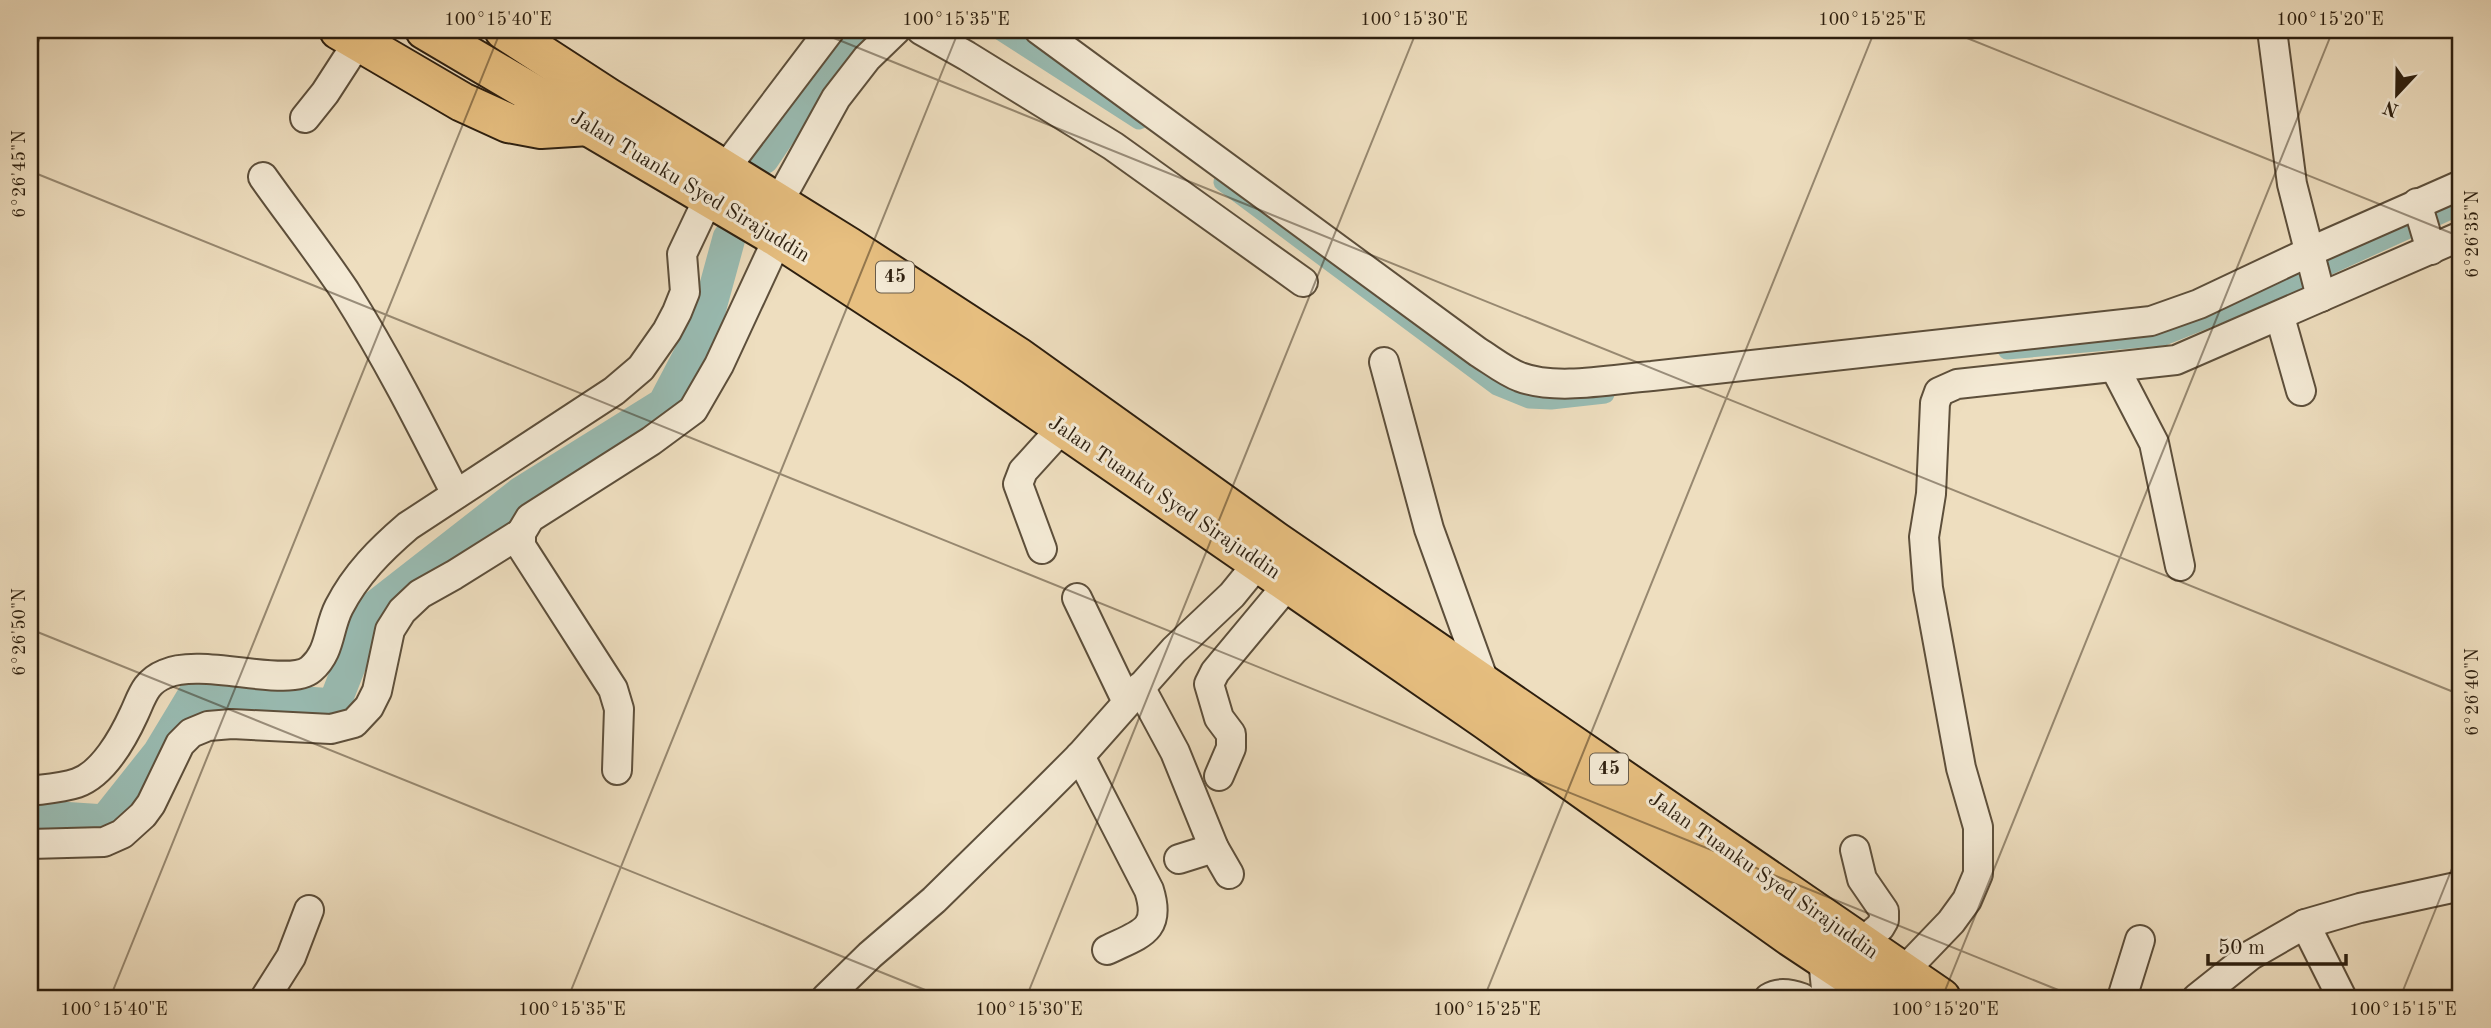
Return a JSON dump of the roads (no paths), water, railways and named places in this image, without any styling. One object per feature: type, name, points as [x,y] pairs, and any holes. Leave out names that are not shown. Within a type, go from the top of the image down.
[{"type":"highway","name":"Jalan Tuanku Syed Sirajuddin","points":[[425,30],[496,73],[598,112],[778,221],[1018,357],[1275,562],[1824,959],[1893,985],[1941,998]]},
{"type":"highway","name":"Jalan Tuanku Syed Sirajuddin","points":[[504,30],[598,112]]},
{"type":"highway","points":[[349,36],[462,102],[508,122],[541,129],[598,112],[550,30]]},
{"type":"highway","points":[[462,102],[504,101],[508,97],[508,90],[496,73]]},
{"type":"highway","name":"Jalan Tuanku Syed Sirajuddin","points":[[778,221],[962,358],[1062,428],[1275,562],[1485,684],[1860,944],[1893,985]]},
{"type":"street","points":[[30,791],[79,782],[95,772],[117,743],[148,684],[165,673],[191,667],[293,676],[310,670],[326,652],[337,610],[351,584],[389,542],[408,526],[605,397],[641,368],[667,331],[685,292],[682,254],[717,183],[830,30]]},
{"type":"street","points":[[30,844],[104,842],[122,834],[151,804],[180,744],[191,733],[208,726],[232,724],[331,729],[354,723],[369,707],[377,691],[390,630],[402,611],[419,594],[521,533],[530,518],[651,441],[693,410],[719,365],[778,221],[836,97],[867,58],[896,30]]},
{"type":"street","points":[[921,30],[967,55],[1113,146],[1303,282]]},
{"type":"street","points":[[1040,30],[1478,352],[1519,377],[1538,382],[1652,376],[2151,321],[2199,304],[2315,274],[2423,224],[2461,185]]},
{"type":"street","points":[[2272,30],[2292,184],[2315,274]]},
{"type":"street","points":[[305,118],[336,77],[349,36]]},
{"type":"street","points":[[263,177],[343,289],[367,328],[398,380],[456,494]]},
{"type":"street","points":[[1893,985],[1951,922],[1967,900],[1978,874],[1978,827],[1961,768],[1928,588],[1924,537],[1931,494],[1934,403],[1939,392],[1957,384],[2176,360],[2280,317],[2315,274],[2423,224],[2461,236]]},
{"type":"street","points":[[2280,317],[2301,391]]},
{"type":"street","points":[[1384,362],[1429,528],[1485,684]]},
{"type":"street","points":[[2115,368],[2154,443],[2180,566]]},
{"type":"street","points":[[1042,549],[1018,484],[1023,471],[1062,428]]},
{"type":"street","points":[[521,533],[521,546],[613,690],[619,709],[617,770]]},
{"type":"street","points":[[826,998],[981,855],[1080,756],[1134,694],[1232,595],[1275,562]]},
{"type":"street","points":[[1219,776],[1231,748],[1231,734],[1219,718],[1209,684],[1275,562]]},
{"type":"street","points":[[1077,598],[1134,694],[1174,752],[1214,848],[1228,874]]},
{"type":"street","points":[[1080,756],[1149,890],[1155,907],[1147,929],[1107,950]]},
{"type":"street","points":[[1179,859],[1214,848]]},
{"type":"street","points":[[1855,850],[1862,879],[1884,911],[1884,920],[1880,927],[1860,944]]},
{"type":"street","points":[[2197,998],[2250,956],[2305,924],[2360,908],[2461,886]]},
{"type":"street","points":[[265,998],[291,957],[309,910]]},
{"type":"street","points":[[2305,924],[2342,998]]},
{"type":"street","points":[[2122,998],[2140,940]]},
{"type":"street","points":[[1824,959],[1827,998]]},
{"type":"street","points":[[1769,998],[1775,994],[1802,998]]},
{"type":"waterway","points":[[763,158],[796,109],[871,30]]},
{"type":"waterway","points":[[999,30],[1139,120]]},
{"type":"waterway","points":[[1223,182],[1497,386],[1529,399],[1551,400],[1605,394]]},
{"type":"waterway","points":[[2007,350],[2164,336],[2251,301],[2461,205]]},
{"type":"waterway","points":[[30,816],[105,821],[159,753],[194,695],[334,705],[371,610],[521,493],[664,404],[705,326],[729,238]]}]
